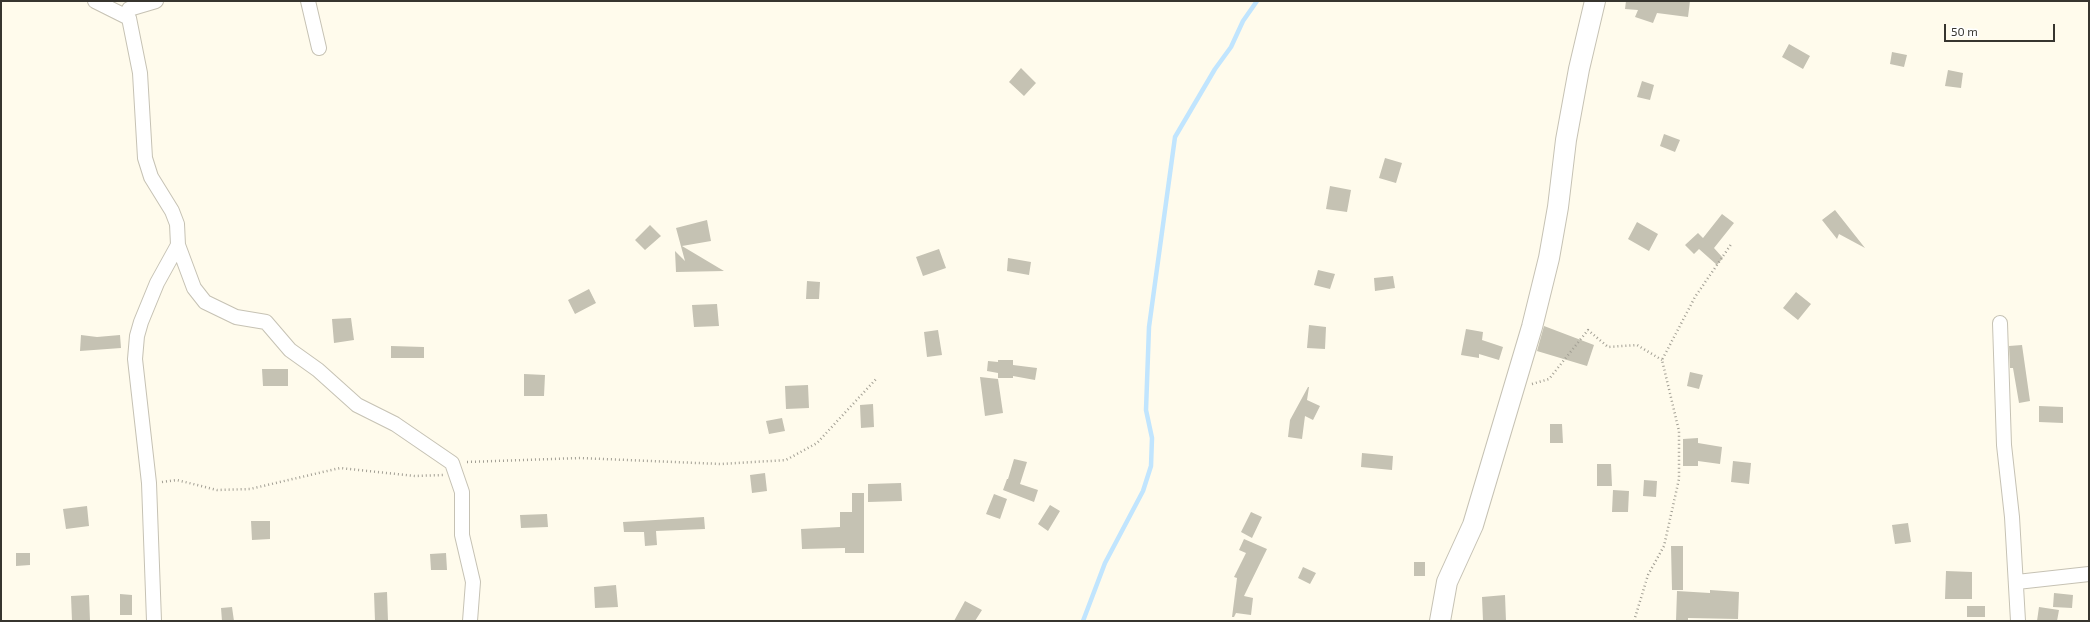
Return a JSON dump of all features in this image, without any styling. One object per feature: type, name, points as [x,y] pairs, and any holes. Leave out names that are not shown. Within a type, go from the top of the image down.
[{"type":"street","points":[[95,1],[129,9],[156,1]]},
{"type":"street","points":[[308,1],[319,48]]},
{"type":"street","points":[[1440,621],[1447,582],[1473,525],[1532,327],[1549,258],[1558,207],[1566,140],[1579,69],[1595,1]]},
{"type":"street","points":[[129,9],[140,73],[145,158],[151,178],[175,217],[177,224],[178,245],[194,288],[205,302],[236,316],[266,322],[290,350],[318,370],[357,405],[395,424],[455,469],[462,492],[462,535],[473,582],[470,621]]},
{"type":"street","points":[[154,621],[149,484],[135,359],[136,336],[157,283],[178,245]]},
{"type":"street","points":[[2000,324],[2004,445],[2012,517],[2017,582],[2018,621]]},
{"type":"street","points":[[2017,582],[2089,574]]},
{"type":"path","points":[[1634,621],[1648,575],[1664,546],[1679,479],[1679,431],[1662,360],[1695,297],[1732,243]]},
{"type":"path","points":[[1512,391],[1550,379],[1588,330],[1608,347],[1637,345],[1662,360]]},
{"type":"path","points":[[149,484],[177,480],[217,490],[250,489],[340,468],[415,476],[455,469],[580,458],[720,464],[786,460],[817,443],[877,378]]},
{"type":"building","points":[[1626,1],[1690,1],[1688,17],[1657,13],[1653,23],[1635,17],[1638,10],[1625,9]]},
{"type":"building","points":[[1789,44],[1810,56],[1803,69],[1782,57]]},
{"type":"building","points":[[1892,52],[1907,55],[1904,67],[1890,64]]},
{"type":"building","points":[[1021,68],[1036,83],[1024,96],[1009,82]]},
{"type":"building","points":[[1948,70],[1963,73],[1961,88],[1945,86]]},
{"type":"building","points":[[1642,81],[1654,85],[1650,100],[1637,97]]},
{"type":"building","points":[[1664,134],[1680,140],[1675,152],[1660,146]]},
{"type":"building","points":[[1385,158],[1402,163],[1396,183],[1379,178]]},
{"type":"building","points":[[1330,186],[1351,190],[1347,212],[1326,209]]},
{"type":"building","points":[[1835,210],[1865,248],[1839,234],[1837,239],[1822,220]]},
{"type":"building","points":[[1722,214],[1734,223],[1714,248],[1723,258],[1717,265],[1699,249],[1694,254],[1685,245],[1698,233],[1703,238]]},
{"type":"building","points":[[707,220],[711,241],[682,246],[724,271],[676,272],[675,251],[685,261],[676,228]]},
{"type":"building","points":[[1637,222],[1658,234],[1649,251],[1628,239]]},
{"type":"building","points":[[650,225],[661,236],[645,250],[635,240]]},
{"type":"building","points":[[939,249],[946,268],[923,276],[916,257]]},
{"type":"building","points":[[1008,258],[1031,262],[1029,275],[1007,271]]},
{"type":"building","points":[[1318,270],[1335,274],[1330,289],[1314,285]]},
{"type":"building","points":[[1393,276],[1395,288],[1375,291],[1374,278]]},
{"type":"building","points":[[807,281],[820,282],[819,299],[806,299]]},
{"type":"building","points":[[589,289],[596,303],[575,314],[568,300]]},
{"type":"building","points":[[1796,292],[1811,304],[1798,320],[1783,308]]},
{"type":"building","points":[[717,304],[719,326],[694,327],[692,305]]},
{"type":"building","points":[[351,318],[354,340],[334,343],[332,319]]},
{"type":"building","points":[[1309,325],[1326,327],[1325,349],[1307,348]]},
{"type":"building","points":[[1544,326],[1594,345],[1587,366],[1537,351]]},
{"type":"building","points":[[1466,329],[1483,332],[1482,340],[1503,347],[1499,360],[1479,354],[1479,358],[1461,355]]},
{"type":"building","points":[[938,330],[942,355],[927,357],[924,332]]},
{"type":"building","points":[[81,335],[97,337],[120,335],[121,348],[80,351]]},
{"type":"building","points":[[2022,345],[2030,401],[2019,403],[2013,368],[2010,368],[2009,346]]},
{"type":"building","points":[[391,346],[424,347],[424,358],[391,358]]},
{"type":"building","points":[[998,360],[1013,360],[1013,365],[1037,368],[1035,380],[1013,376],[1013,378],[998,378],[998,373],[987,371],[988,361],[998,362]]},
{"type":"building","points":[[262,369],[288,369],[288,386],[263,386]]},
{"type":"building","points":[[1690,372],[1703,375],[1699,389],[1687,386]]},
{"type":"building","points":[[524,374],[545,375],[544,396],[524,396]]},
{"type":"building","points":[[980,377],[998,379],[1003,413],[985,416]]},
{"type":"building","points":[[808,385],[809,408],[786,409],[785,386]]},
{"type":"building","points":[[1308,387],[1307,400],[1320,406],[1313,420],[1305,416],[1302,439],[1288,437],[1290,420]]},
{"type":"building","points":[[873,404],[874,427],[861,428],[860,405]]},
{"type":"building","points":[[2039,406],[2063,407],[2063,423],[2039,422]]},
{"type":"building","points":[[782,418],[785,431],[769,434],[766,421]]},
{"type":"building","points":[[1550,424],[1562,424],[1563,443],[1550,443]]},
{"type":"building","points":[[1698,438],[1698,443],[1722,447],[1720,464],[1698,461],[1698,466],[1683,466],[1683,439]]},
{"type":"building","points":[[1362,453],[1393,456],[1392,470],[1361,467]]},
{"type":"building","points":[[1014,459],[1027,462],[1020,484],[1038,490],[1034,502],[1003,490]]},
{"type":"building","points":[[1733,461],[1751,463],[1749,484],[1731,482]]},
{"type":"building","points":[[1597,464],[1611,464],[1612,486],[1597,486]]},
{"type":"building","points":[[765,473],[767,491],[752,493],[750,475]]},
{"type":"building","points":[[1644,480],[1657,481],[1656,497],[1643,496]]},
{"type":"building","points":[[901,483],[902,501],[868,502],[868,484]]},
{"type":"building","points":[[1613,490],[1629,491],[1628,512],[1612,512]]},
{"type":"building","points":[[852,493],[864,493],[864,553],[845,553],[845,548],[802,549],[801,529],[840,527],[840,512],[852,512]]},
{"type":"building","points":[[994,494],[1007,499],[1000,519],[986,514]]},
{"type":"building","points":[[1050,505],[1060,511],[1048,531],[1038,524]]},
{"type":"building","points":[[87,506],[89,526],[66,529],[63,509]]},
{"type":"building","points":[[1251,512],[1262,517],[1252,538],[1241,532]]},
{"type":"building","points":[[547,514],[548,527],[521,528],[520,515]]},
{"type":"building","points":[[704,517],[705,529],[656,531],[657,545],[645,546],[644,532],[624,532],[623,522]]},
{"type":"building","points":[[251,521],[270,521],[270,539],[252,540]]},
{"type":"building","points":[[1908,523],[1911,542],[1895,544],[1892,525]]},
{"type":"building","points":[[1244,539],[1267,549],[1244,596],[1253,598],[1251,615],[1236,613],[1234,617],[1232,617],[1237,578],[1234,577],[1246,553],[1239,550]]},
{"type":"building","points":[[1671,546],[1683,546],[1683,590],[1672,590]]},
{"type":"building","points":[[16,553],[30,553],[30,565],[16,566]]},
{"type":"building","points":[[446,553],[447,570],[431,570],[430,554]]},
{"type":"building","points":[[1414,562],[1425,562],[1425,576],[1414,576]]},
{"type":"building","points":[[1303,567],[1316,573],[1310,584],[1298,578]]},
{"type":"building","points":[[1946,571],[1972,572],[1972,599],[1945,599]]},
{"type":"building","points":[[616,585],[618,607],[595,608],[594,587]]},
{"type":"building","points":[[1710,590],[1739,592],[1738,619],[1688,618],[1688,621],[1676,621],[1677,591],[1710,593]]},
{"type":"building","points":[[387,592],[388,621],[375,621],[374,593]]},
{"type":"building","points":[[2054,593],[2073,595],[2072,608],[2053,607]]},
{"type":"building","points":[[120,594],[132,595],[132,615],[120,615]]},
{"type":"building","points":[[89,595],[90,621],[72,621],[71,596]]},
{"type":"building","points":[[1505,595],[1506,621],[1483,621],[1482,597]]},
{"type":"building","points":[[965,601],[982,610],[975,621],[954,621]]},
{"type":"building","points":[[1967,606],[1985,606],[1985,617],[1967,617]]},
{"type":"building","points":[[232,607],[234,621],[222,621],[221,608]]},
{"type":"building","points":[[2039,607],[2059,610],[2057,621],[2037,621]]},
{"type":"waterway","points":[[1083,621],[1105,563],[1143,491],[1151,466],[1152,438],[1146,410],[1149,327],[1175,137],[1215,69],[1231,47],[1243,21],[1257,1]]}]
